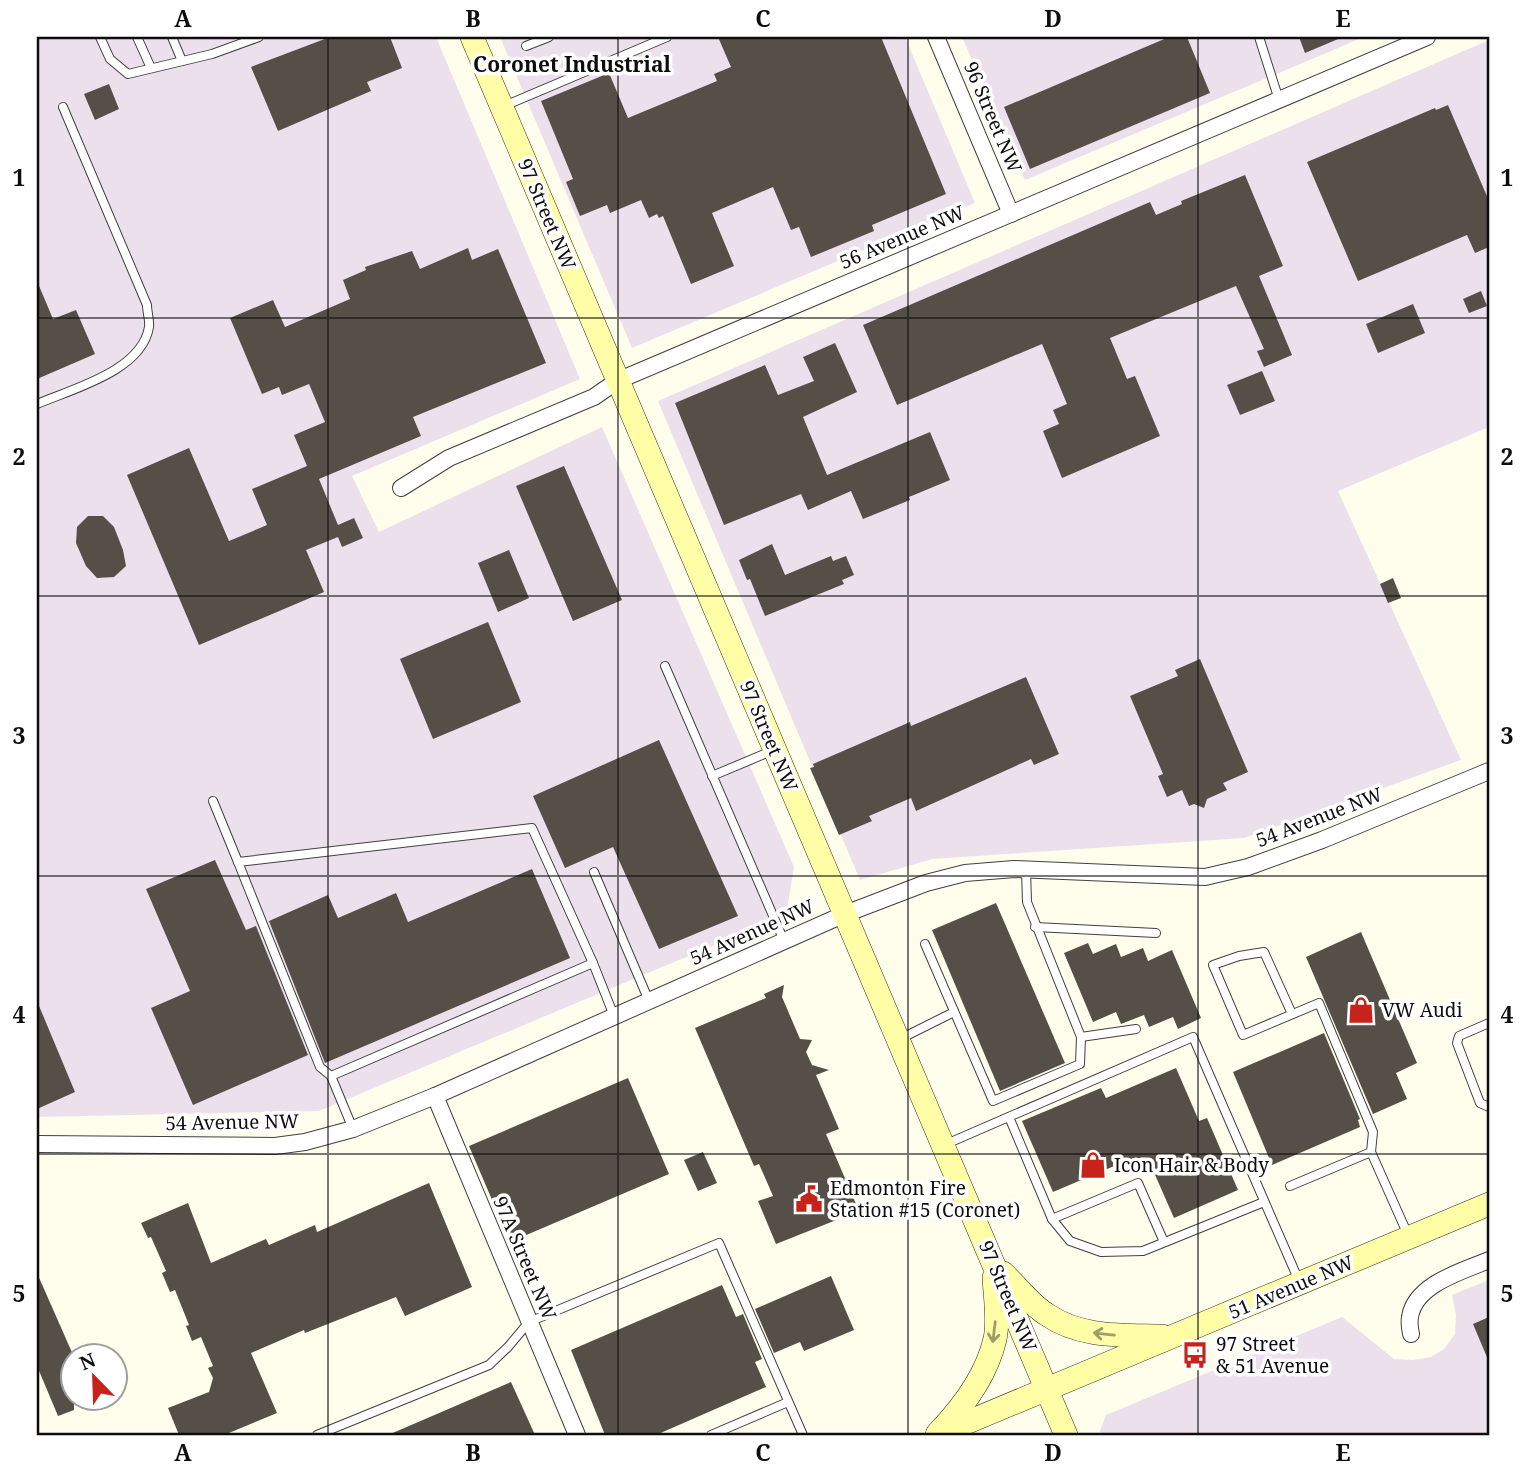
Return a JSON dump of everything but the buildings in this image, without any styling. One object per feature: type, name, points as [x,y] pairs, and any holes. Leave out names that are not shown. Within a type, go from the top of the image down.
[{"type":"street","name":"97 Street NW","points":[[471,37],[1066,1435]]},
{"type":"street","name":"96 Street NW","points":[[936,37],[1011,214]]},
{"type":"street","name":"56 Avenue NW","points":[[401,488],[449,458],[594,397],[617,381],[1427,37]]},
{"type":"street","name":"54 Avenue NW","points":[[37,1144],[275,1146],[305,1142],[353,1129],[435,1096],[845,914],[926,883],[965,873],[1026,870],[1205,877],[1248,867],[1489,771]]},
{"type":"street","name":"97A Street NW","points":[[435,1096],[577,1435]]},
{"type":"street","name":"51 Avenue NW","points":[[936,1435],[1489,1204]]},
{"type":"street","points":[[1411,1334],[1410,1315],[1420,1296],[1445,1279],[1489,1260]]},
{"type":"street","points":[[994,1264],[1044,1314],[1069,1326],[1095,1334],[1172,1337]]},
{"type":"street","points":[[936,1435],[958,1410],[988,1360],[996,1329],[994,1264]]},
{"type":"lane","points":[[100,37],[110,59],[128,74],[212,54],[259,37]]},
{"type":"lane","points":[[137,37],[150,68]]},
{"type":"lane","points":[[172,37],[182,61]]},
{"type":"lane","points":[[526,46],[549,37]]},
{"type":"lane","points":[[502,107],[667,37]]},
{"type":"lane","points":[[1259,37],[1279,100]]},
{"type":"lane","points":[[37,404],[116,371],[140,350],[149,327],[147,305],[63,107]]},
{"type":"lane","points":[[665,666],[784,941]]},
{"type":"lane","points":[[712,776],[775,750]]},
{"type":"lane","points":[[213,801],[320,1067],[331,1076],[353,1129]]},
{"type":"lane","points":[[238,862],[532,828],[614,1016]]},
{"type":"lane","points":[[925,944],[993,1101],[1080,1065],[1081,1037],[1035,927],[1027,902],[1026,870]]},
{"type":"lane","points":[[594,872],[649,1001]]},
{"type":"lane","points":[[1035,927],[1156,933]]},
{"type":"lane","points":[[1292,1014],[1264,952],[1239,956],[1213,965],[1243,1035],[1319,1003],[1373,1132],[1371,1152],[1409,1238]]},
{"type":"lane","points":[[331,1076],[593,963]]},
{"type":"lane","points":[[897,1040],[954,1012]]},
{"type":"lane","points":[[1489,1023],[1459,1036],[1457,1043],[1480,1103],[1489,1107]]},
{"type":"lane","points":[[1081,1037],[1136,1029]]},
{"type":"lane","points":[[944,1145],[1193,1038],[1300,1283]]},
{"type":"lane","points":[[1009,1117],[1052,1219],[1070,1241],[1101,1252],[1143,1251],[1264,1202]]},
{"type":"lane","points":[[1290,1186],[1371,1152]]},
{"type":"lane","points":[[1052,1219],[1138,1183],[1164,1242]]},
{"type":"lane","points":[[317,1435],[489,1365],[529,1322],[719,1243],[803,1435]]},
{"type":"lane","points":[[711,1435],[788,1402]]},
{"type":"shaded area","points":[[37,37],[436,37],[580,379],[352,476],[379,532],[602,427],[794,867],[786,915],[319,1111],[37,1117]]},
{"type":"shaded area","points":[[500,37],[905,37],[975,203],[632,348]]},
{"type":"shaded area","points":[[962,37],[1364,37],[1025,180]]},
{"type":"shaded area","points":[[1489,40],[1489,427],[1338,491],[1461,760],[1244,838],[932,859],[860,880],[658,401]]},
{"type":"shaded area","points":[[1489,1280],[1489,1435],[1102,1435],[1100,1431],[1106,1415],[1342,1317],[1394,1359],[1431,1357],[1444,1349],[1455,1334],[1456,1315],[1452,1295]]},
{"type":"place","name":"VW Audi","points":[[1361,1010]]},
{"type":"place","name":"Icon Hair & Body","points":[[1093,1165]]},
{"type":"place","name":"Edmonton Fire Station #15 (Coronet)","points":[[809,1199]]},
{"type":"place","name":"97 Street & 51 Avenue","points":[[1195,1355]]},
{"type":"district","name":"Coronet Industrial","points":[[572,64]]}]
